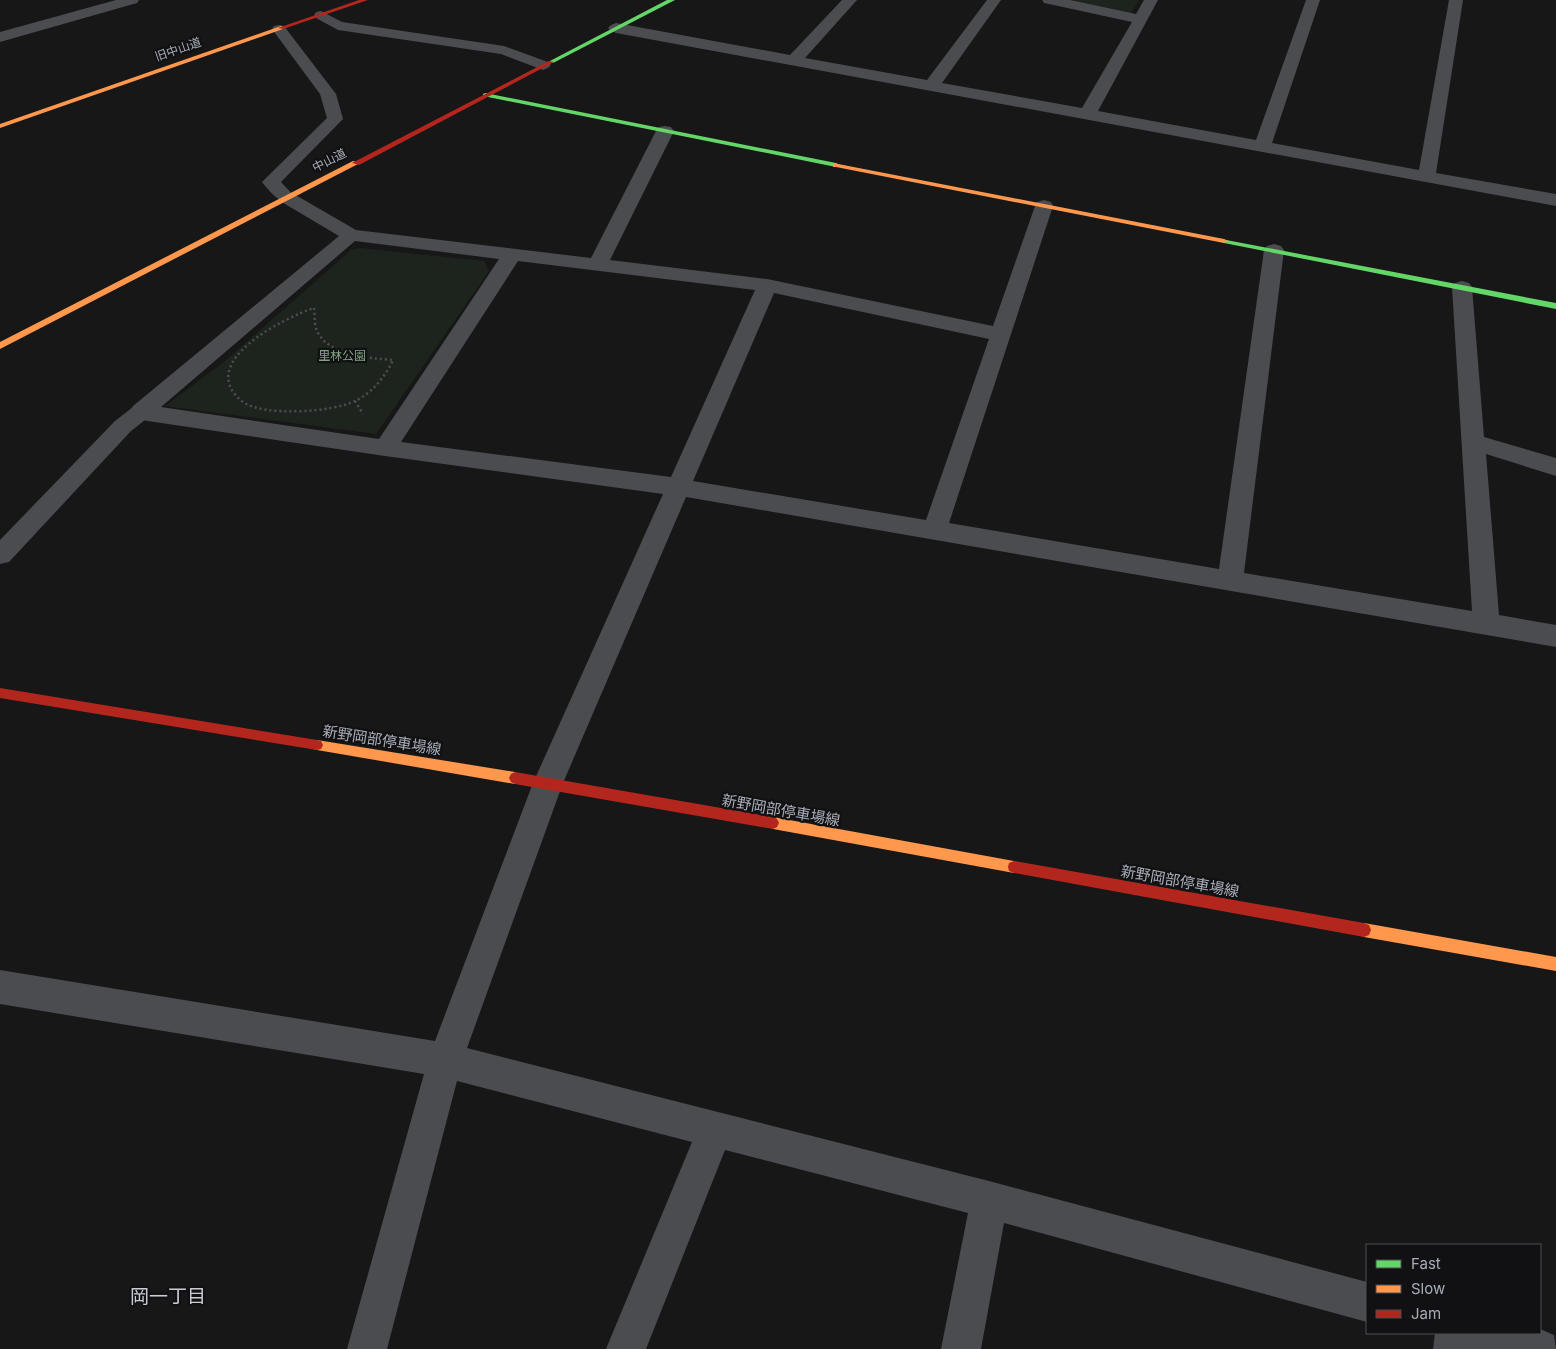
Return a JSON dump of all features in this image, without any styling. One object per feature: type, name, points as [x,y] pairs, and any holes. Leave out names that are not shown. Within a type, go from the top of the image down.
[{"type":"main road","name":"旧中山道","points":[[0,126],[365,0]]},
{"type":"main road","name":"中山道","points":[[0,346],[286,197],[672,0]]},
{"type":"main road","points":[[485,95],[1556,306]]},
{"type":"main road","name":"新野岡部停車場線","points":[[0,693],[548,783],[1556,964]]},
{"type":"street","points":[[0,37],[132,0]]},
{"type":"street","points":[[794,60],[850,0]]},
{"type":"street","points":[[932,85],[994,0]]},
{"type":"street","points":[[1048,0],[1141,18]]},
{"type":"street","points":[[1087,114],[1151,0]]},
{"type":"street","points":[[1262,146],[1313,0]]},
{"type":"street","points":[[1427,176],[1456,0]]},
{"type":"street","points":[[616,28],[1556,200]]},
{"type":"street","points":[[597,266],[666,131]]},
{"type":"street","points":[[286,197],[351,236],[767,285],[1001,335]]},
{"type":"street","points":[[935,530],[1044,206]]},
{"type":"street","points":[[141,412],[351,236]]},
{"type":"street","points":[[1230,581],[1274,250]]},
{"type":"street","points":[[385,448],[511,256]]},
{"type":"street","points":[[367,1349],[445,1060],[548,783],[767,285]]},
{"type":"street","points":[[1462,287],[1486,624]]},
{"type":"street","points":[[141,412],[385,448],[678,487],[1556,636]]},
{"type":"street","points":[[1472,442],[1556,467]]},
{"type":"street","points":[[0,987],[445,1060],[989,1200],[1366,1302]]},
{"type":"street","points":[[626,1349],[715,1129]]},
{"type":"street","points":[[961,1349],[989,1200]]},
{"type":"street","points":[[1453,1349],[1455,1334]]},
{"type":"street","points":[[1484,1334],[1540,1349]]},
{"type":"lane","points":[[321,15],[338,26],[504,50],[543,65]]},
{"type":"lane","points":[[279,29],[328,94],[335,119],[320,136],[285,166],[271,182],[286,197]]},
{"type":"lane","points":[[0,555],[123,426],[141,412]]},
{"type":"path","points":[[314,308],[316,329],[329,345],[353,356],[393,360],[386,375],[355,402],[326,409],[279,412],[245,404],[231,388],[228,372],[241,351],[273,324],[314,308]]},
{"type":"green space","points":[[1061,0],[1139,0],[1131,13],[1126,14]]},
{"type":"green space","name":"里林公園","points":[[361,248],[484,261],[489,271],[376,434],[165,406],[225,361],[351,250]]},
{"type":"traffic: fast","points":[[551,62],[672,0]]},
{"type":"traffic: fast","points":[[485,95],[836,165]]},
{"type":"traffic: fast","points":[[1224,241],[1556,306]]},
{"type":"traffic: slow","points":[[0,126],[281,28]]},
{"type":"traffic: slow","points":[[0,346],[356,163]]},
{"type":"traffic: slow","points":[[836,165],[1224,241]]},
{"type":"traffic: slow","points":[[317,745],[515,778]]},
{"type":"traffic: slow","points":[[773,823],[1014,867]]},
{"type":"traffic: slow","points":[[1364,930],[1556,964]]},
{"type":"traffic: jam","points":[[281,28],[365,0]]},
{"type":"traffic: jam","points":[[356,163],[551,62]]},
{"type":"traffic: jam","points":[[0,693],[317,745]]},
{"type":"traffic: jam","points":[[515,778],[773,823]]},
{"type":"traffic: jam","points":[[1014,867],[1364,930]]},
{"type":"district","name":"岡一丁目","points":[[168,1296]]}]
